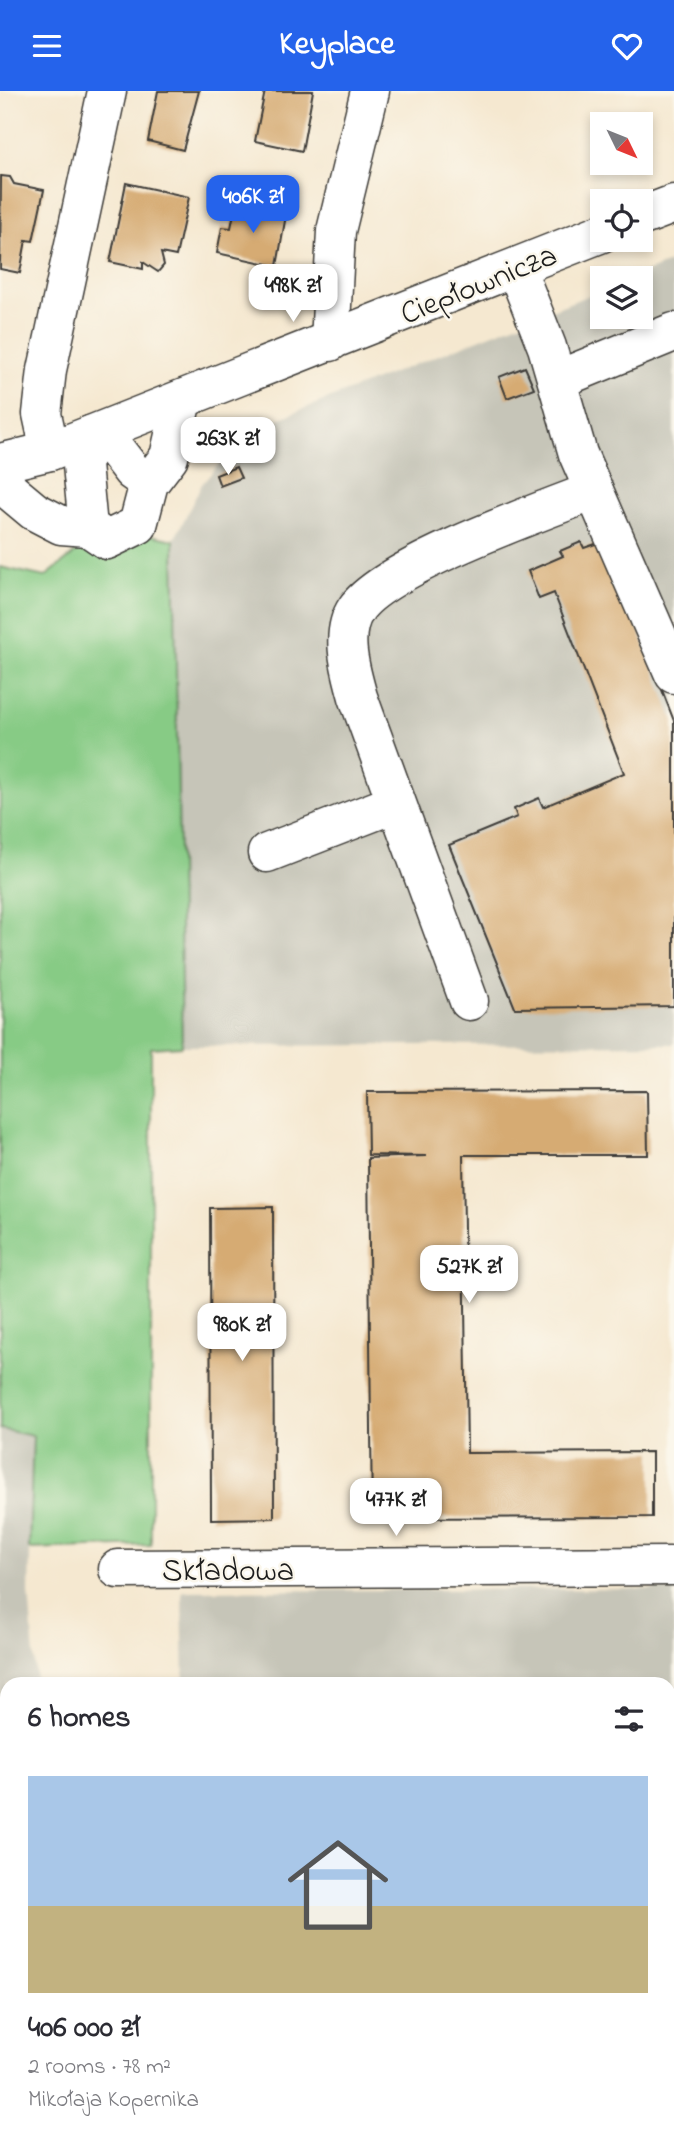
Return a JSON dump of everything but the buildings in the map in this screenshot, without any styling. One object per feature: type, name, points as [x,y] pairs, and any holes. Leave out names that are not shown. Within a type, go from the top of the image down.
[{"type":"street","points":[[50,451],[43,414],[47,370],[107,91]]},
{"type":"street","points":[[330,342],[336,230],[370,91]]},
{"type":"street","points":[[653,212],[674,204]]},
{"type":"street","name":"Ciepłownicza","points":[[0,463],[50,451],[590,238]]},
{"type":"street","points":[[516,268],[547,347],[578,454],[674,674]]},
{"type":"street","points":[[556,380],[674,333]]},
{"type":"street","points":[[0,475],[10,491],[34,511],[61,525],[88,527],[107,540],[138,525],[149,483],[169,457],[182,400]]},
{"type":"street","points":[[88,527],[82,465],[91,435],[115,449],[132,471],[149,483]]},
{"type":"street","points":[[469,1000],[358,697],[346,649],[354,610],[375,589],[415,566],[594,491]]},
{"type":"street","points":[[267,853],[396,803]]},
{"type":"street","name":"Składowa","points":[[118,1570],[674,1566]]},
{"type":"shaded area","points":[[674,261],[674,1044],[182,1046],[174,540],[202,484],[248,431],[590,295],[590,329],[653,329],[653,269]]},
{"type":"shaded area","points":[[0,1429],[33,1436],[29,1592],[36,1677],[0,1677]]},
{"type":"shaded area","points":[[674,1589],[674,1677],[184,1677],[182,1591]]},
{"type":"green space","points":[[146,534],[174,540],[182,1046],[151,1048],[151,1545],[29,1549],[33,1436],[0,1429],[0,567],[45,577],[83,547]]}]
